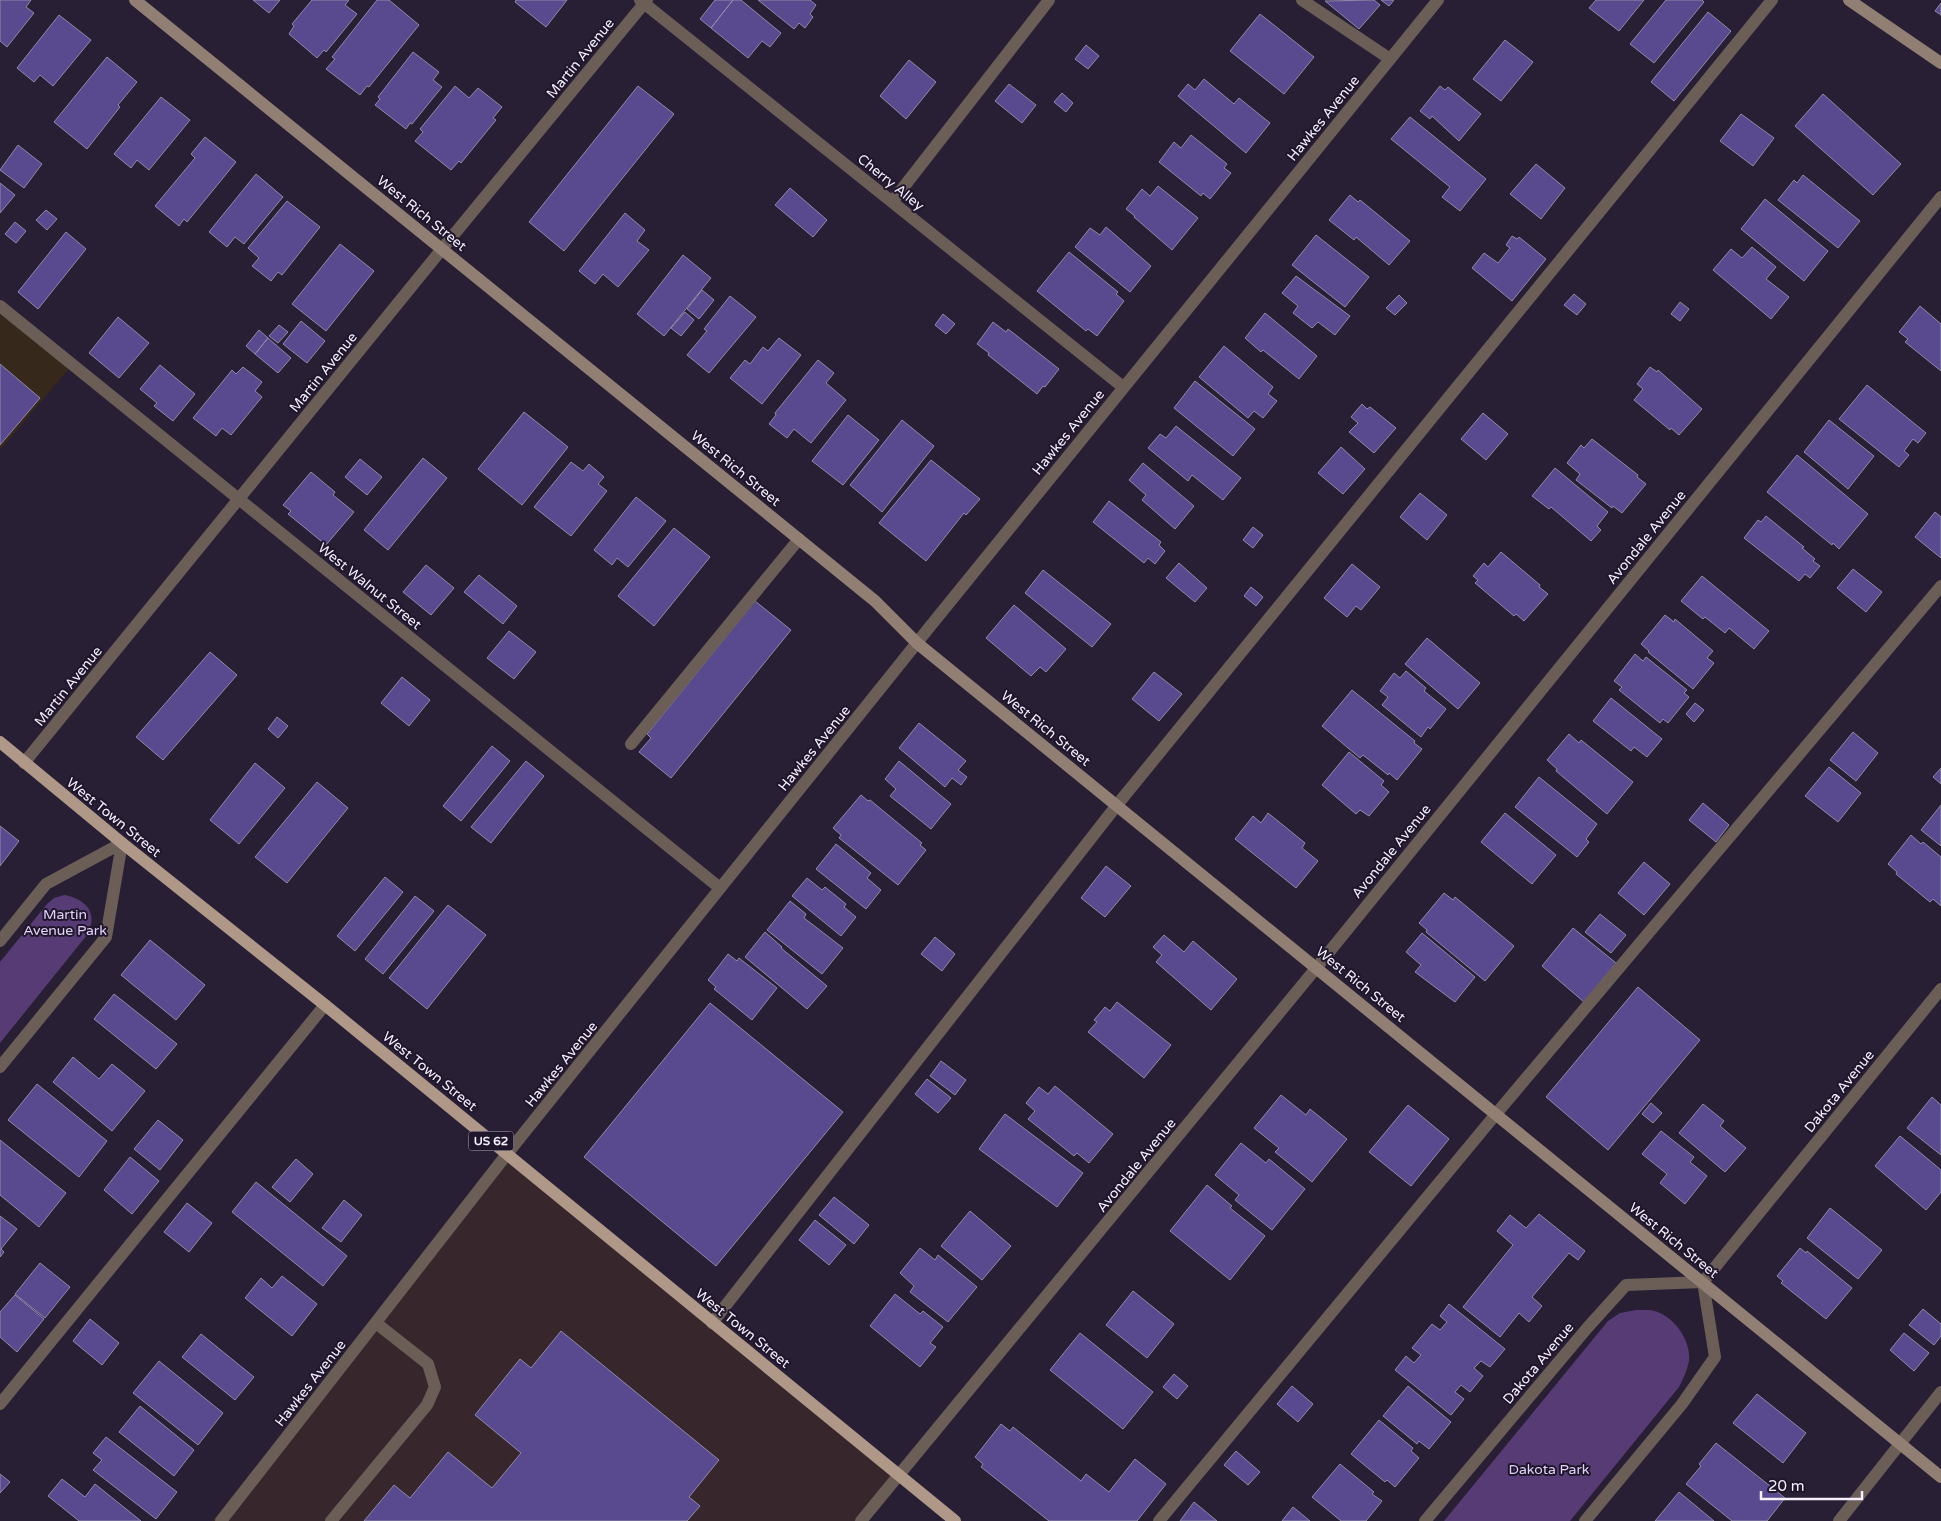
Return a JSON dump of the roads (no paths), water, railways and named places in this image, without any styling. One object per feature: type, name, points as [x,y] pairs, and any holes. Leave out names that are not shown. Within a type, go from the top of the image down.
[{"type":"main road","name":"West Town Street","points":[[0,742],[24,764],[326,1005],[955,1521]]},
{"type":"street","name":"West Rich Street","points":[[135,0],[799,538],[876,601],[917,643],[1941,1477]]},
{"type":"street","points":[[892,202],[1048,0]]},
{"type":"street","points":[[1302,0],[1390,59]]},
{"type":"street","name":"Hawkes Avenue","points":[[221,1521],[507,1154],[917,643],[1438,0]]},
{"type":"street","points":[[712,1323],[1117,805],[1772,0]]},
{"type":"street","points":[[1848,0],[1941,63]]},
{"type":"street","name":"Martin Avenue","points":[[24,764],[644,1]]},
{"type":"street","name":"Cherry Alley","points":[[644,1],[1124,387]]},
{"type":"street","name":"Avondale Avenue","points":[[861,1521],[1317,967],[1941,197]]},
{"type":"street","name":"West Walnut Street","points":[[0,306],[720,888]]},
{"type":"street","points":[[631,744],[799,538]]},
{"type":"street","points":[[1160,1521],[1496,1114],[1941,586]]},
{"type":"street","points":[[0,941],[46,884],[122,843]]},
{"type":"street","points":[[0,1067],[106,937],[122,843]]},
{"type":"street","name":"Dakota Avenue","points":[[1425,1521],[1588,1327],[1626,1285],[1703,1282],[1941,989]]},
{"type":"street","points":[[0,1404],[326,1005]]},
{"type":"street","points":[[1585,1521],[1682,1404],[1715,1357],[1703,1282]]},
{"type":"street","points":[[331,1521],[426,1405],[435,1387],[428,1364],[376,1323]]},
{"type":"street","points":[[1839,1521],[1941,1392]]},
{"type":"park label","name":"Martin Avenue Park","points":[[65,922]]},
{"type":"park label","name":"Dakota Park","points":[[1549,1469]]}]
